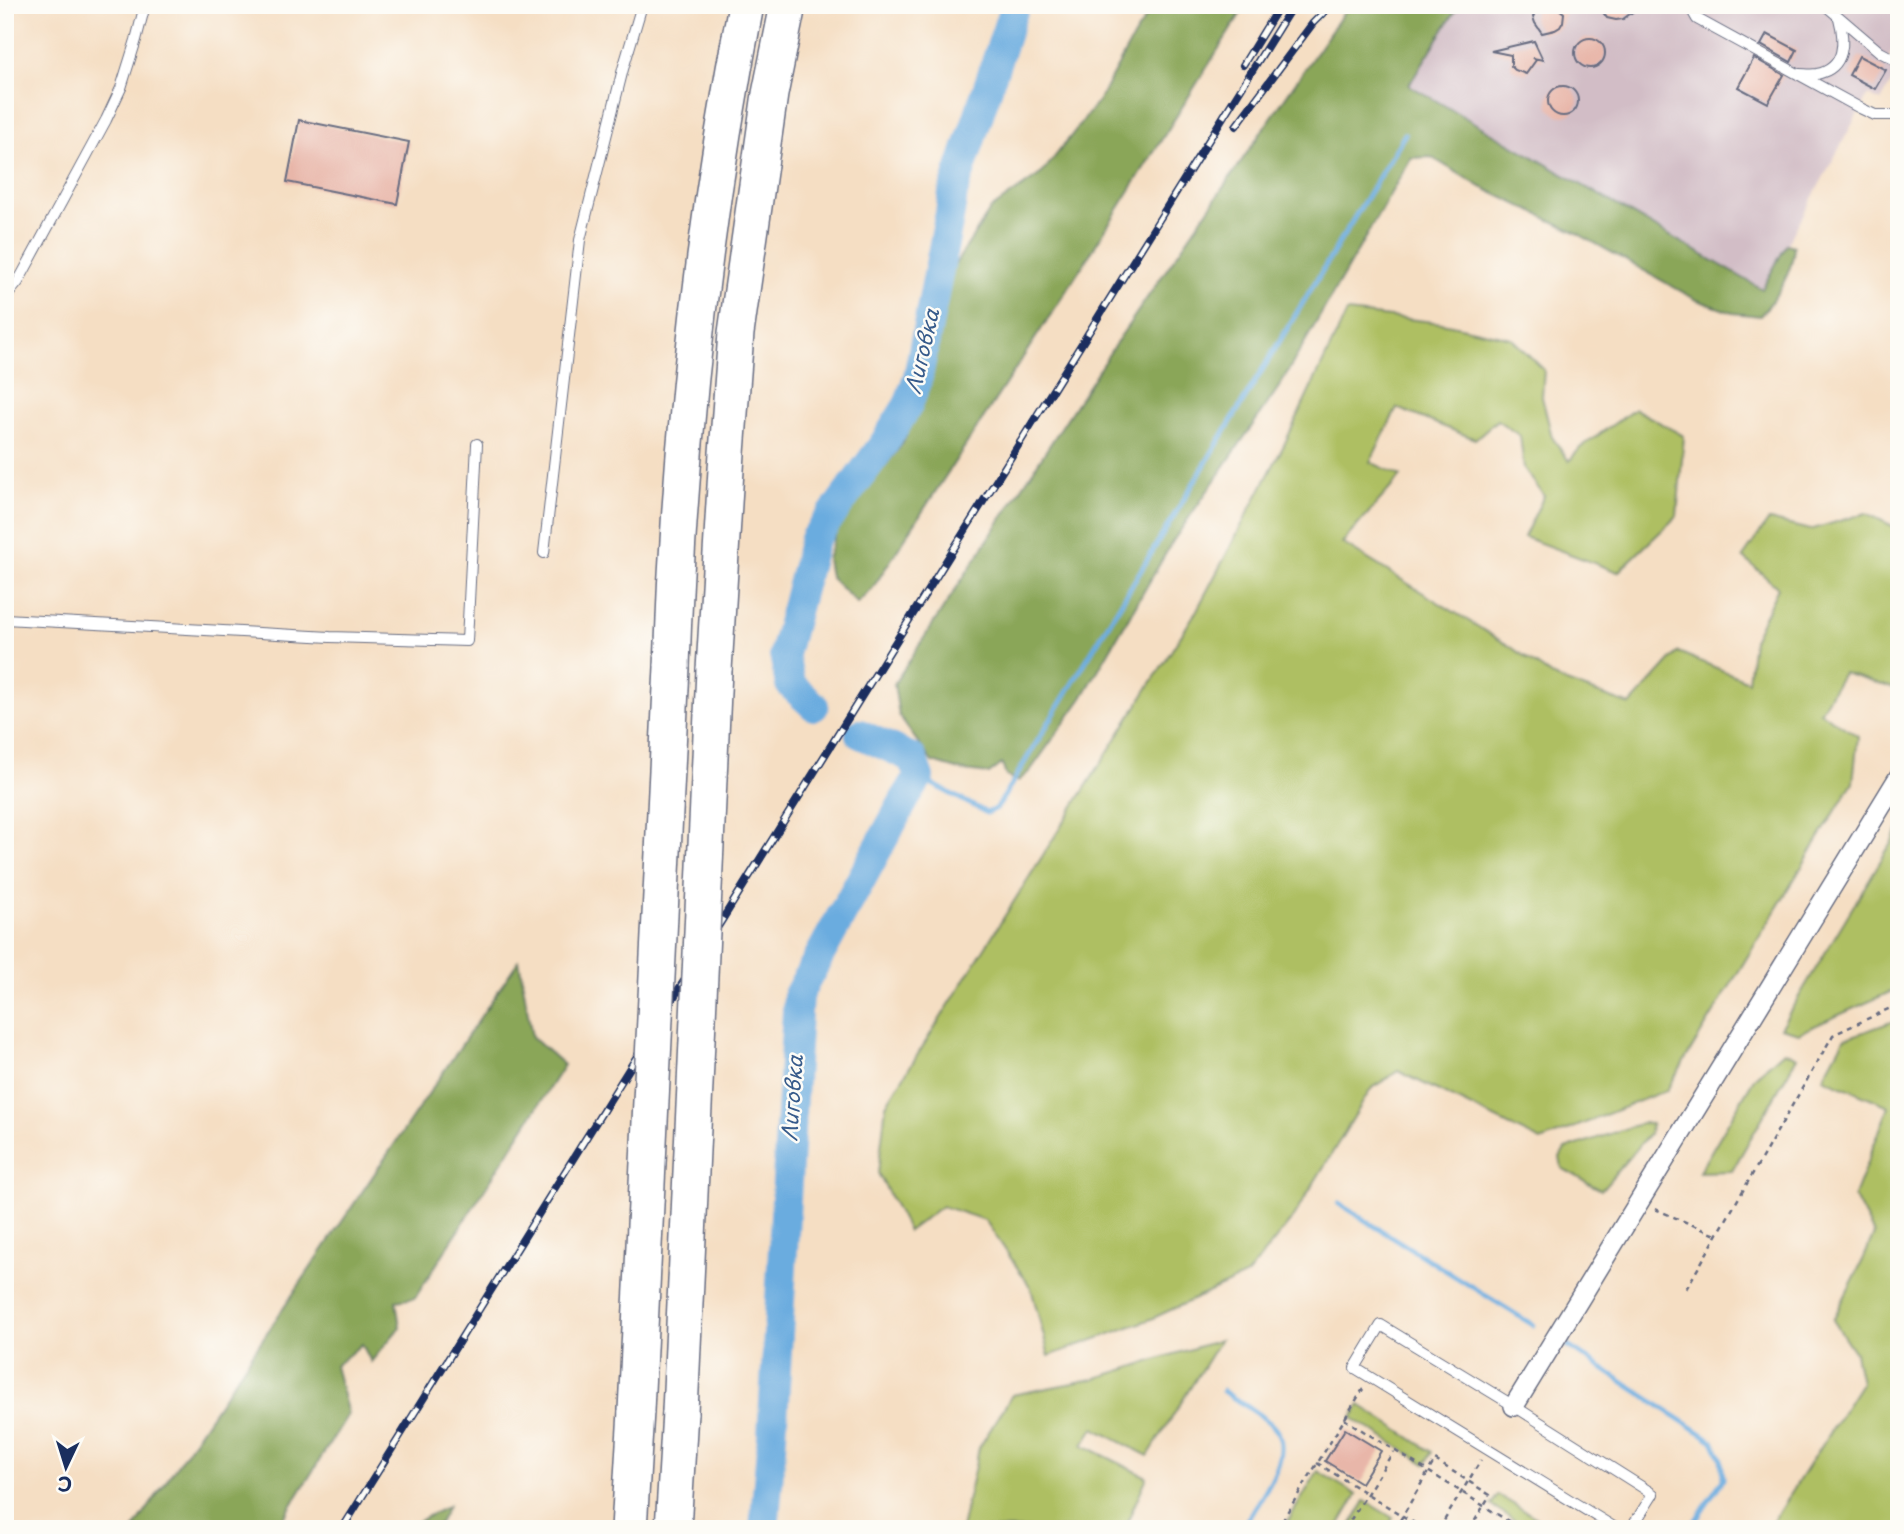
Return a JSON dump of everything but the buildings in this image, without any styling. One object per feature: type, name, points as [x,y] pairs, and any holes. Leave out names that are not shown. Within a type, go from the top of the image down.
[{"type":"highway","points":[[629,1529],[674,584],[695,331],[710,209],[729,89],[746,5]]},
{"type":"highway","points":[[673,1529],[726,453],[736,333],[770,94],[788,5]]},
{"type":"street","points":[[1514,1406],[1899,777]]},
{"type":"lane","points":[[5,298],[18,282],[106,120],[121,88],[145,5]]},
{"type":"lane","points":[[544,553],[580,240],[642,5]]},
{"type":"lane","points":[[1689,5],[1697,19],[1875,115],[1899,115]]},
{"type":"lane","points":[[1825,5],[1880,52],[1899,62]]},
{"type":"lane","points":[[1799,74],[1818,74],[1840,57],[1843,35],[1839,18]]},
{"type":"lane","points":[[5,619],[330,637],[467,641],[477,444]]},
{"type":"lane","points":[[1616,1529],[1355,1368],[1381,1325],[1653,1494],[1631,1529]]},
{"type":"path","points":[[1686,1289],[1833,1035],[1899,1004]]},
{"type":"path","points":[[1639,1202],[1717,1235]]},
{"type":"path","points":[[1277,1529],[1371,1378]]},
{"type":"path","points":[[1344,1419],[1521,1529]]},
{"type":"path","points":[[1439,1529],[1488,1449]]},
{"type":"path","points":[[1345,1529],[1394,1450]]},
{"type":"path","points":[[1395,1529],[1435,1460],[1490,1495],[1470,1529]]},
{"type":"path","points":[[1317,1463],[1424,1529]]},
{"type":"shaded area","points":[[1459,5],[1899,5],[1899,38],[1886,62],[1899,69],[1881,101],[1868,95],[1763,289],[1409,85]]},
{"type":"green space","points":[[1154,5],[1246,5],[1085,262],[872,589],[857,603],[830,577],[827,559],[836,532],[903,443],[922,397],[946,278],[991,209],[1042,173],[1099,100]]},
{"type":"green space","points":[[1349,5],[1459,5],[1409,85],[1762,289],[1787,244],[1794,246],[1791,266],[1783,284],[1760,316],[1733,313],[1697,300],[1571,230],[1481,187],[1431,157],[1411,158],[1279,387],[1173,541],[1082,698],[1030,771],[1018,781],[1006,776],[1002,764],[989,774],[964,771],[932,762],[899,716],[894,684],[1118,340]]},
{"type":"green space","points":[[1347,312],[1442,323],[1511,338],[1544,370],[1542,397],[1552,437],[1569,461],[1580,448],[1635,409],[1684,436],[1677,516],[1618,572],[1524,537],[1544,496],[1524,468],[1520,436],[1497,420],[1475,439],[1397,408],[1370,462],[1401,476],[1342,543],[1511,647],[1555,678],[1630,705],[1678,652],[1748,681],[1753,640],[1778,588],[1743,557],[1769,520],[1810,530],[1866,513],[1899,529],[1899,690],[1843,673],[1820,712],[1858,736],[1853,782],[1667,1090],[1541,1141],[1398,1071],[1371,1089],[1292,1219],[1247,1275],[1151,1319],[1049,1356],[1031,1288],[985,1220],[942,1206],[908,1231],[878,1173],[886,1105],[1197,610],[1284,445]]},
{"type":"green space","points":[[1899,830],[1899,988],[1799,1033],[1780,1028]]},
{"type":"green space","points":[[519,960],[532,1037],[564,1065],[415,1298],[396,1301],[400,1327],[371,1362],[362,1344],[335,1366],[348,1414],[277,1529],[134,1529]]},
{"type":"green space","points":[[1899,1021],[1899,1529],[1768,1529],[1861,1383],[1855,1353],[1833,1320],[1874,1234],[1854,1196],[1889,1106],[1823,1078],[1844,1039]]},
{"type":"green space","points":[[1784,1051],[1797,1057],[1732,1171],[1699,1172],[1755,1077]]},
{"type":"green space","points":[[1642,1123],[1652,1124],[1649,1134],[1601,1190],[1562,1168],[1560,1158],[1565,1149]]},
{"type":"green space","points":[[1220,1340],[1148,1456],[1094,1428],[1083,1445],[1147,1477],[1124,1529],[961,1529],[979,1448],[1012,1395],[1093,1379]]},
{"type":"green space","points":[[1360,1405],[1432,1452],[1426,1464],[1352,1418]]},
{"type":"green space","points":[[1318,1471],[1357,1495],[1337,1529],[1283,1529]]},
{"type":"green space","points":[[1498,1495],[1555,1529],[1529,1529],[1491,1505]]},
{"type":"green space","points":[[1365,1501],[1393,1518],[1387,1529],[1349,1529]]},
{"type":"green space","points":[[448,1506],[436,1529],[403,1529]]},
{"type":"waterway","points":[[5,23],[10,5]]},
{"type":"waterway","name":"Лиговка","points":[[814,706],[790,684],[784,654],[814,539],[883,445],[908,405],[918,377],[953,193],[1015,5]]},
{"type":"waterway","points":[[919,777],[987,813],[997,808],[1405,134]]},
{"type":"waterway","name":"Лиговка","points":[[764,1529],[798,995],[919,777],[912,758],[860,734]]},
{"type":"waterway","points":[[1339,1204],[1533,1325]]},
{"type":"waterway","points":[[1568,1346],[1713,1441],[1721,1458],[1723,1479],[1690,1529]]},
{"type":"waterway","points":[[1223,1391],[1268,1421],[1280,1437],[1281,1450],[1272,1479],[1241,1529]]},
{"type":"railway","points":[[1243,65],[1280,5]]},
{"type":"railway","points":[[342,1529],[1293,5]]},
{"type":"railway","points":[[1236,126],[1313,23],[1331,5]]}]
